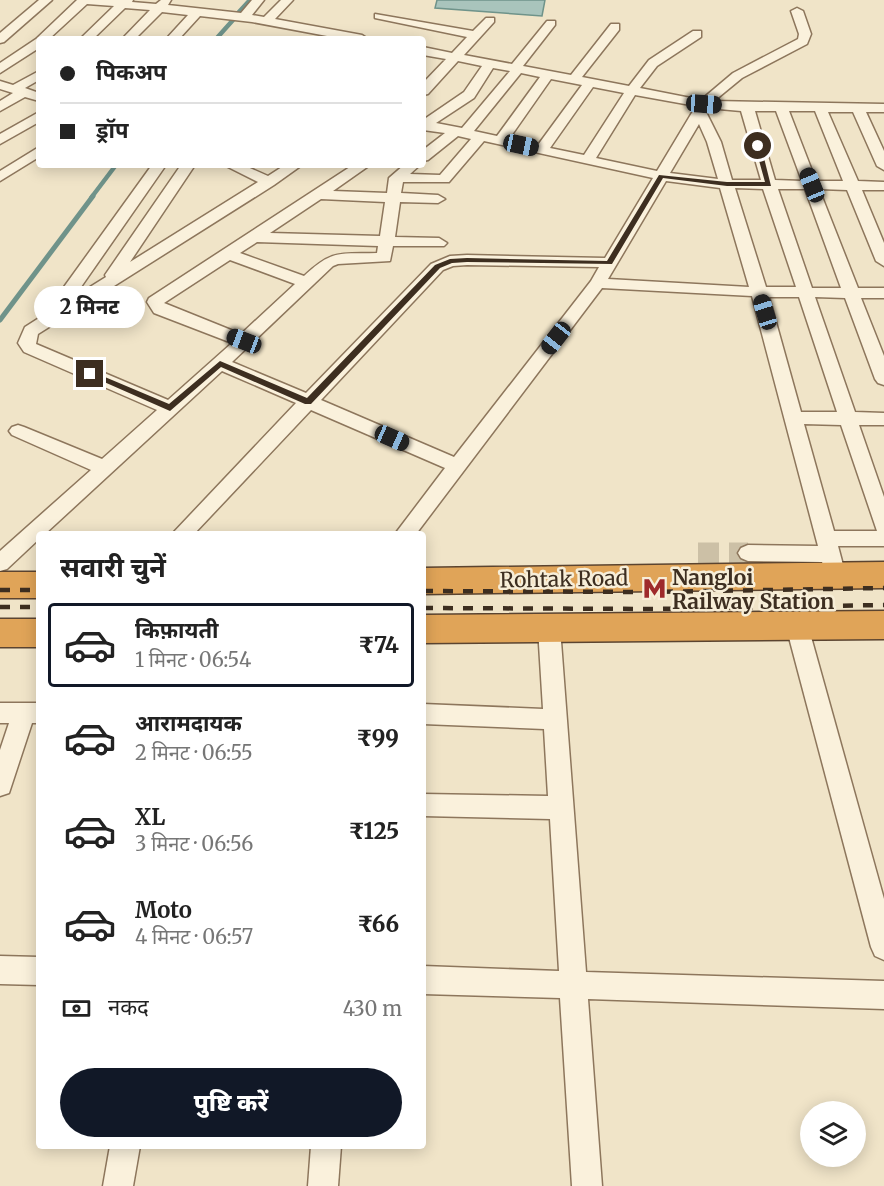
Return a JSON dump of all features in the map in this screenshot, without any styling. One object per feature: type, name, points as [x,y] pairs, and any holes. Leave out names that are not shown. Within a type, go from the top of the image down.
[{"type":"highway","name":"Rohtak Road","points":[[426,581],[831,556],[884,575]]},
{"type":"highway","points":[[0,585],[36,585]]},
{"type":"highway","points":[[426,629],[884,625]]},
{"type":"highway","points":[[0,633],[36,633]]},
{"type":"street","points":[[0,39],[45,0]]},
{"type":"street","points":[[46,36],[86,0],[163,4],[184,11],[200,8],[219,0]]},
{"type":"street","points":[[244,17],[258,0]]},
{"type":"street","points":[[266,21],[287,0]]},
{"type":"street","points":[[89,36],[124,2]]},
{"type":"street","points":[[131,36],[163,4]]},
{"type":"street","points":[[200,8],[266,21],[280,28],[317,35]]},
{"type":"street","points":[[175,36],[200,8]]},
{"type":"street","points":[[407,531],[598,283],[702,108],[716,90],[733,78],[803,40],[805,34],[797,10]]},
{"type":"street","points":[[379,16],[476,35]]},
{"type":"street","points":[[426,88],[490,20]]},
{"type":"street","points":[[426,155],[461,132],[552,23]]},
{"type":"street","points":[[574,79],[615,27]]},
{"type":"street","points":[[588,160],[632,90],[653,63],[697,34]]},
{"type":"street","points":[[0,69],[36,44]]},
{"type":"street","points":[[426,51],[632,90],[702,108],[884,108]]},
{"type":"street","points":[[426,124],[470,95],[490,63]]},
{"type":"street","points":[[501,140],[548,74]]},
{"type":"street","points":[[0,107],[36,77]]},
{"type":"street","points":[[542,149],[590,82]]},
{"type":"street","points":[[0,85],[36,96]]},
{"type":"street","points":[[747,107],[769,184],[884,526]]},
{"type":"street","points":[[781,107],[884,379]]},
{"type":"street","points":[[702,108],[759,292],[831,556]]},
{"type":"street","points":[[820,108],[884,261]]},
{"type":"street","points":[[858,108],[884,166]]},
{"type":"street","points":[[0,140],[36,118]]},
{"type":"street","points":[[426,125],[661,176],[727,184],[884,186]]},
{"type":"street","points":[[396,178],[444,179],[481,136]]},
{"type":"street","points":[[0,177],[36,153]]},
{"type":"street","points":[[51,319],[157,168]]},
{"type":"street","points":[[108,283],[186,168]]},
{"type":"street","points":[[239,168],[268,182]]},
{"type":"street","points":[[170,408],[30,348],[26,343],[26,338],[31,331],[290,168]]},
{"type":"street","points":[[244,341],[160,309],[155,302],[358,168]]},
{"type":"street","points":[[0,563],[308,283],[330,260],[384,258],[396,178],[409,168]]},
{"type":"street","points":[[318,195],[438,199]]},
{"type":"street","points":[[255,237],[439,243]]},
{"type":"street","points":[[229,254],[308,283]]},
{"type":"street","points":[[185,531],[438,267],[450,261],[467,260],[610,263]]},
{"type":"street","points":[[598,283],[759,292],[884,293]]},
{"type":"street","points":[[220,363],[458,466]]},
{"type":"street","points":[[793,418],[884,419]]},
{"type":"street","points":[[18,430],[105,468]]},
{"type":"street","points":[[748,553],[831,556],[884,538]]},
{"type":"street","points":[[797,626],[884,947]]},
{"type":"street","points":[[549,628],[587,1186]]},
{"type":"street","points":[[0,713],[31,713],[0,785]]},
{"type":"street","points":[[426,714],[555,720]]},
{"type":"street","points":[[426,805],[561,808]]},
{"type":"street","points":[[0,970],[36,971]]},
{"type":"street","points":[[426,980],[884,995]]},
{"type":"street","points":[[118,1186],[124,1149]]},
{"type":"street","points":[[323,1186],[326,1149]]},
{"type":"water","points":[[437,0],[545,0],[542,16],[435,8]]},
{"type":"waterway","points":[[238,13],[250,0]]},
{"type":"waterway","points":[[219,36],[233,20]]},
{"type":"waterway","points":[[91,198],[114,168]]},
{"type":"waterway","points":[[0,320],[93,196]]},
{"type":"tunnel","points":[[698,553],[748,553]]},
{"type":"railway","points":[[426,591],[651,592],[884,588]]},
{"type":"railway","points":[[0,590],[36,590]]},
{"type":"railway","points":[[426,608],[654,609],[884,605]]},
{"type":"railway","points":[[0,607],[36,607]]},
{"type":"place","name":"Nangloi Railway Station","points":[[654,589]]},
{"type":"route","points":[[90,374],[170,408],[220,363],[308,402],[438,267],[450,261],[467,260],[610,263],[661,176],[727,184],[769,184],[758,146]]}]
